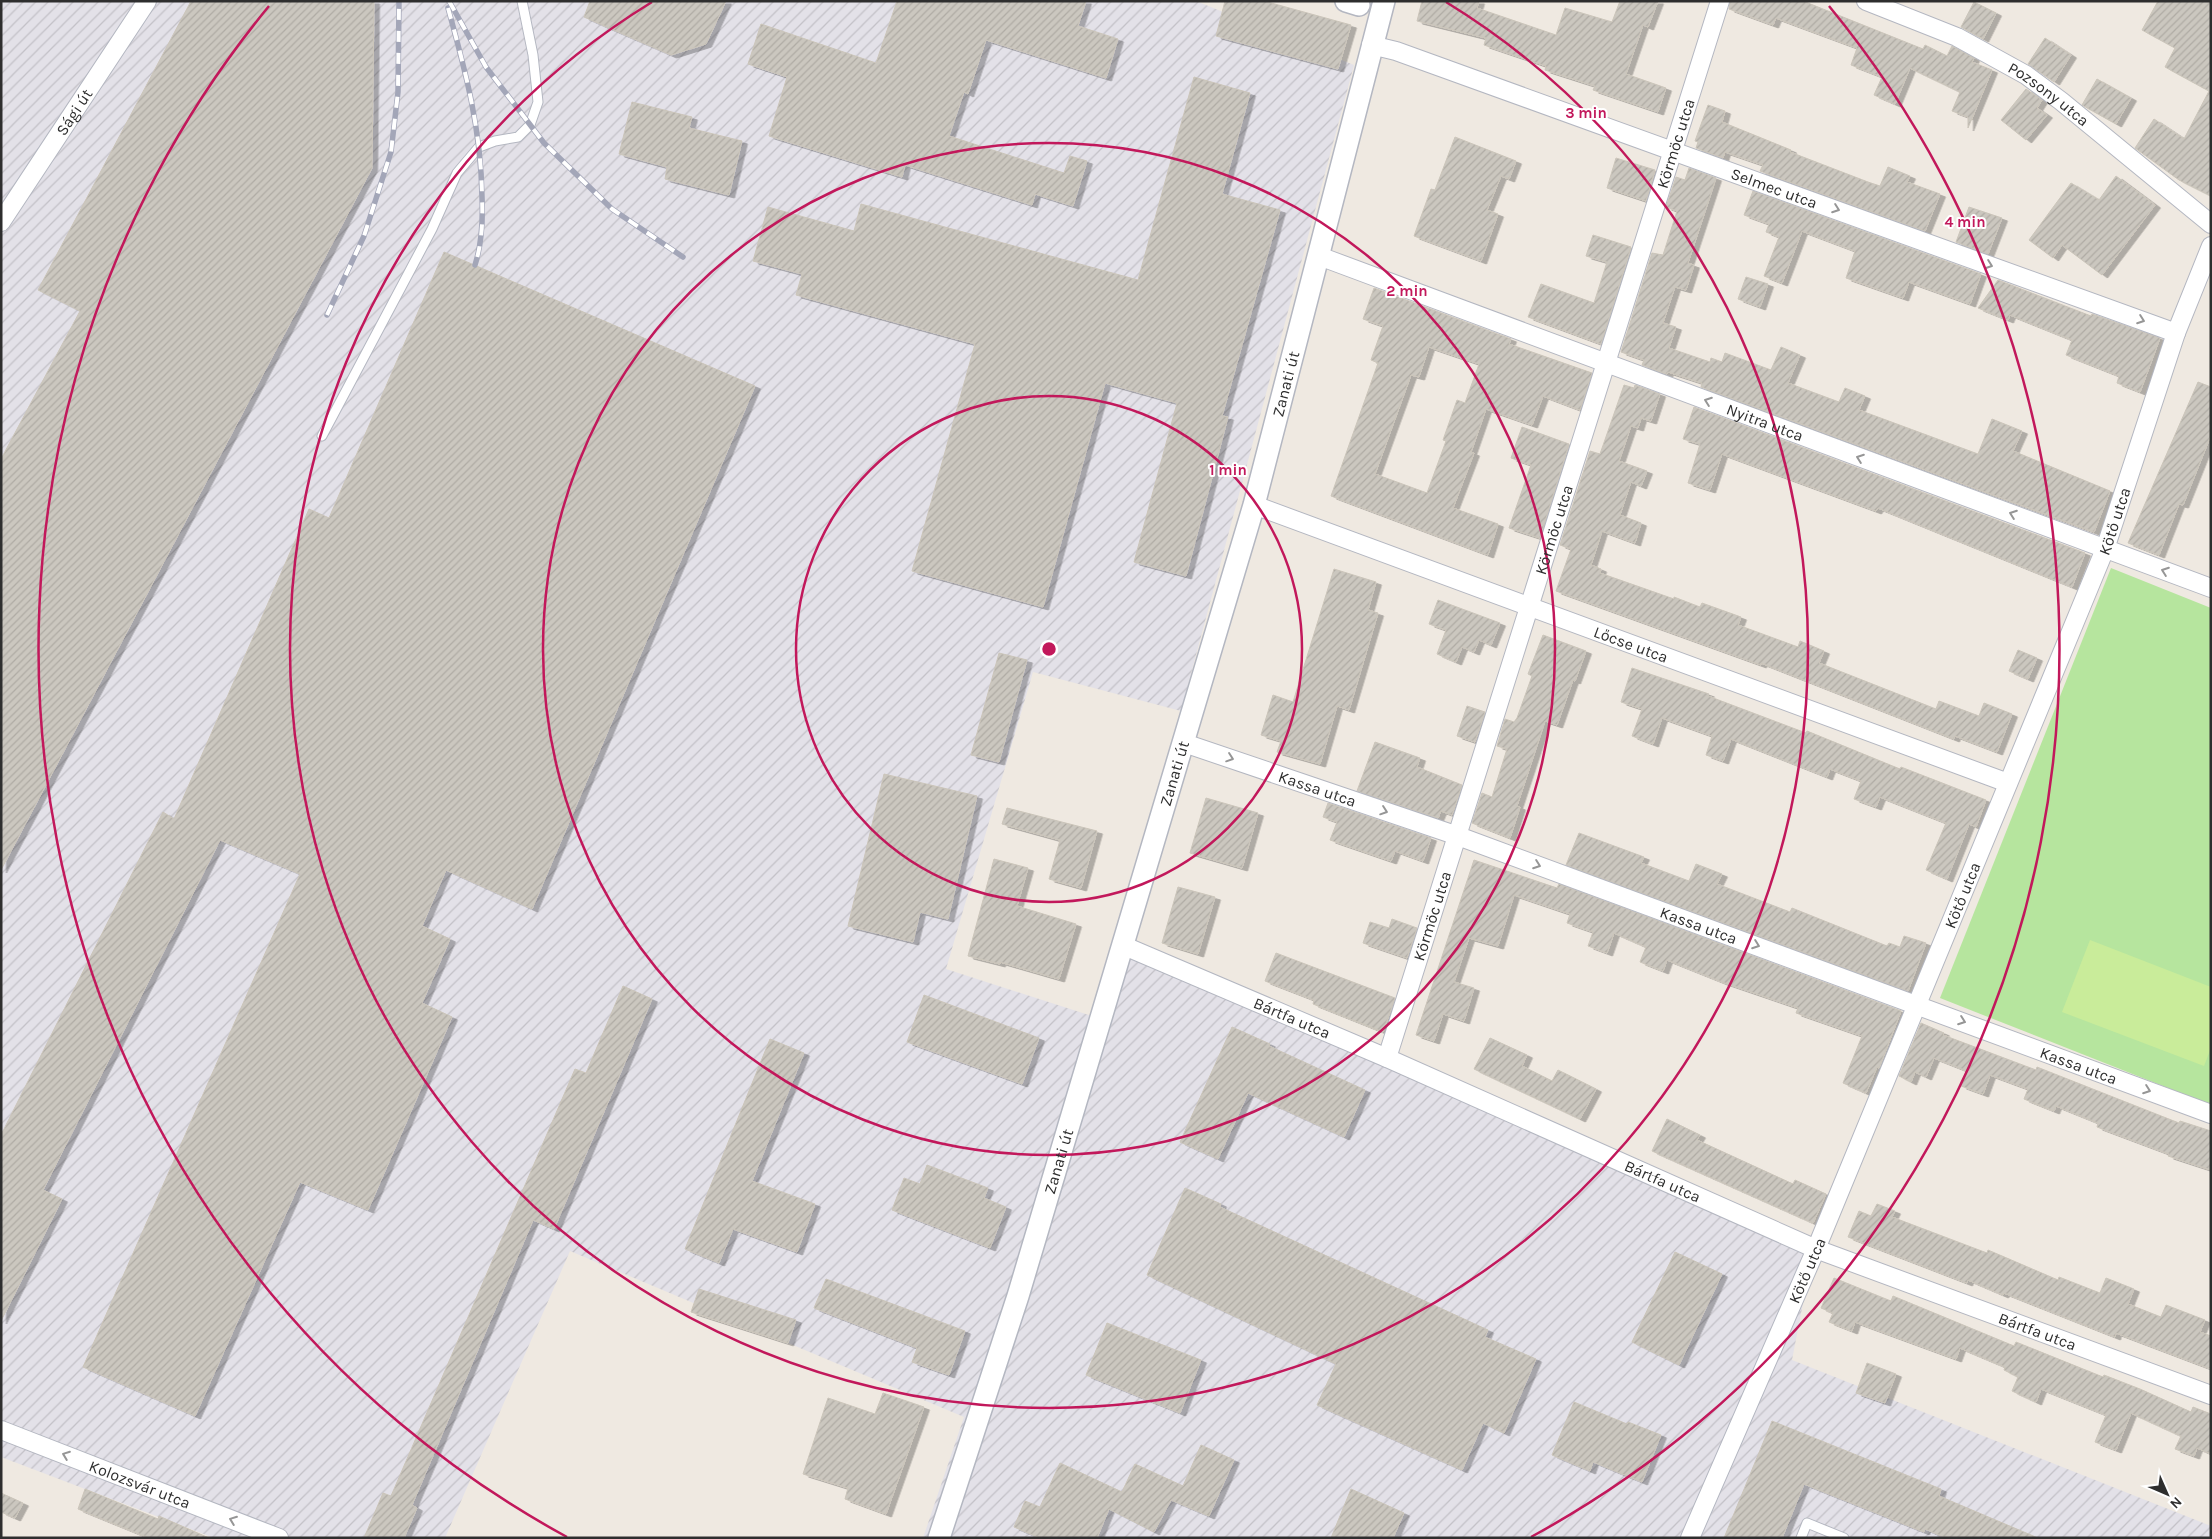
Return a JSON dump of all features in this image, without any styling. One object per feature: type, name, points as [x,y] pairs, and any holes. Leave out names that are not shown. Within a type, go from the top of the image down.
[{"type":"street","name":"Sági út","points":[[1,222],[147,1]]},
{"type":"street","name":"Körmöc utca","points":[[1387,1058],[1675,150],[1720,1]]},
{"type":"street","name":"Pozsony utca","points":[[1866,1],[1957,37],[2026,75],[2061,101],[2211,224]]},
{"type":"street","points":[[1353,3],[1382,6]]},
{"type":"street","name":"Zanati út","points":[[939,1538],[1018,1296],[1254,505],[1382,6]]},
{"type":"street","name":"Selmec utca","points":[[1371,45],[1396,51],[1675,150],[2176,333]]},
{"type":"street","name":"Kötő utca","points":[[1690,1538],[1816,1249],[2105,549],[2176,333],[2211,246]]},
{"type":"street","name":"Nyitra utca","points":[[1319,256],[2211,588]]},
{"type":"street","name":"Lőcse utca","points":[[1254,505],[2008,784]]},
{"type":"street","name":"Kassa utca","points":[[1184,743],[1458,836],[2211,1114]]},
{"type":"street","name":"Bártfa utca","points":[[1122,945],[1387,1058],[1816,1249],[2211,1395]]},
{"type":"street","name":"Kolozsvár utca","points":[[1,1430],[279,1538]]},
{"type":"lane","points":[[322,436],[432,229],[457,173],[479,147],[495,141],[518,137],[530,125],[538,102],[533,55],[522,1]]},
{"type":"lane","points":[[1801,1538],[1807,1524],[1844,1538]]},
{"type":"shaded area","points":[[1,1],[1196,1],[1354,65],[1181,711],[1033,672],[946,969],[1095,1017],[1117,950],[1813,1252],[1792,1360],[2211,1526],[2211,1538],[923,1538],[964,1417],[570,1251],[445,1538],[214,1538],[1,1457]]},
{"type":"green space","points":[[2111,568],[2211,608],[2211,1105],[1940,998]]},
{"type":"green space","points":[[2090,940],[2211,987],[2211,1048],[2204,1066],[2062,1012]]},
{"type":"building","points":[[191,1],[374,1],[372,168],[1,870],[1,459],[80,311],[38,290]]},
{"type":"building","points":[[590,1],[726,1],[706,44],[671,55],[584,17]]},
{"type":"building","points":[[897,1],[1086,1],[1078,26],[1118,39],[1106,78],[986,40],[968,94],[964,92],[949,136],[1064,173],[1070,156],[1087,161],[1073,206],[1035,194],[1032,205],[905,165],[902,177],[769,136],[787,77],[748,64],[761,24],[876,63]]},
{"type":"building","points":[[1225,1],[1264,1],[1351,25],[1338,69],[1216,36]]},
{"type":"building","points":[[1422,1],[1479,1],[1477,8],[1556,35],[1565,8],[1612,22],[1620,1],[1658,1],[1648,27],[1643,25],[1626,74],[1666,88],[1658,112],[1593,90],[1595,86],[1545,70],[1546,66],[1484,45],[1486,38],[1417,21]]},
{"type":"building","points":[[1730,1],[1803,1],[1923,49],[1925,45],[1947,56],[1952,46],[1974,58],[1972,62],[1992,70],[1968,128],[1968,117],[1952,111],[1960,92],[1910,68],[1895,104],[1874,95],[1882,77],[1851,65],[1857,48],[1776,18],[1773,25],[1729,9]]},
{"type":"building","points":[[2158,1],[2211,1],[2211,196],[2179,180],[2135,148],[2154,119],[2184,139],[2209,91],[2165,67],[2175,48],[2142,30]]},
{"type":"building","points":[[1974,2],[1996,13],[1983,39],[1961,27]]},
{"type":"building","points":[[2045,38],[2071,55],[2054,82],[2028,64]]},
{"type":"building","points":[[1194,77],[1250,93],[1222,194],[1280,210],[1222,416],[1228,417],[1186,576],[1134,562],[1177,403],[1105,383],[1043,607],[912,571],[975,344],[796,295],[802,274],[753,261],[768,207],[854,231],[861,204],[1138,280]]},
{"type":"building","points":[[2097,79],[2131,98],[2116,124],[2082,105]]},
{"type":"building","points":[[2026,89],[2042,100],[2037,108],[2047,115],[2026,140],[2001,120]]},
{"type":"building","points":[[632,102],[692,117],[689,128],[742,141],[729,195],[665,179],[667,167],[619,154]]},
{"type":"building","points":[[1708,105],[1725,111],[1722,122],[1791,150],[1790,152],[1868,182],[1880,186],[1888,167],[1910,176],[1907,182],[1940,194],[1925,231],[1760,171],[1763,165],[1725,152],[1723,158],[1696,148],[1698,142],[1695,141]]},
{"type":"building","points":[[1455,137],[1516,161],[1509,179],[1501,176],[1487,210],[1498,214],[1481,261],[1414,236],[1431,189],[1435,190]]},
{"type":"building","points":[[1616,158],[1655,170],[1646,201],[1607,188]]},
{"type":"building","points":[[1689,168],[1716,178],[1688,263],[1694,265],[1686,290],[1675,287],[1663,323],[1676,327],[1669,348],[1710,362],[1711,358],[1722,362],[1725,353],[1771,370],[1781,347],[1800,355],[1788,383],[1839,402],[1845,388],[1865,396],[1859,410],[1978,454],[1992,419],[2022,431],[2013,451],[2110,491],[2094,532],[1701,387],[1702,383],[1642,365],[1644,360],[1621,352],[1652,253],[1663,255],[1677,211],[1666,207],[1676,177],[1685,180]]},
{"type":"building","points":[[2116,176],[2155,205],[2102,275],[2062,245],[2053,258],[2029,240],[2071,183],[2099,200]]},
{"type":"building","points":[[1753,191],[1981,274],[1970,304],[1909,282],[1903,298],[1846,278],[1855,251],[1802,231],[1782,283],[1764,276],[1779,237],[1766,232],[1769,224],[1744,215]]},
{"type":"building","points":[[1969,207],[2002,218],[1988,254],[1956,242]]},
{"type":"building","points":[[1593,235],[1631,247],[1601,344],[1528,317],[1541,284],[1594,303],[1607,262],[1586,256]]},
{"type":"building","points":[[444,252],[755,386],[532,909],[446,870],[422,926],[450,939],[422,1003],[452,1017],[368,1210],[300,1182],[195,1416],[83,1367],[300,874],[220,840],[43,1190],[62,1199],[1,1321],[1,1135],[163,812],[174,819],[309,509],[329,518]]},
{"type":"building","points":[[1746,277],[1768,284],[1760,307],[1738,299]]},
{"type":"building","points":[[1998,280],[2091,316],[2092,314],[2160,338],[2140,392],[2117,383],[2119,376],[2066,355],[2072,340],[2010,315],[2008,320],[1978,308]]},
{"type":"building","points":[[1374,288],[1511,339],[1509,344],[1592,373],[1580,410],[1543,396],[1532,425],[1486,409],[1471,452],[1474,453],[1453,508],[1498,524],[1488,555],[1331,496],[1378,363],[1371,360],[1383,326],[1363,319]],"holes":[[[1429,347],[1479,364],[1465,403],[1457,400],[1443,440],[1446,441],[1427,493],[1375,474],[1411,375],[1419,377]]]},
{"type":"building","points":[[2198,382],[2211,387],[2211,435],[2183,505],[2179,504],[2159,555],[2128,543]]},
{"type":"building","points":[[1624,385],[1634,388],[1635,385],[1660,394],[1651,421],[1641,418],[1638,428],[1631,426],[1619,461],[1647,471],[1641,486],[1631,482],[1620,515],[1641,523],[1635,543],[1602,531],[1591,565],[1601,569],[1600,573],[1674,599],[1674,597],[1700,607],[1702,603],[1741,617],[1738,625],[1798,647],[1800,641],[1824,651],[1819,663],[1936,709],[1939,701],[1979,716],[1984,703],[2012,714],[1997,752],[1955,736],[1954,739],[1761,663],[1761,665],[1556,591],[1571,549],[1560,545],[1590,451],[1600,454]]},
{"type":"building","points":[[1694,407],[2085,553],[2072,587],[1878,508],[1876,511],[1722,454],[1710,490],[1688,483],[1700,444],[1683,439]]},
{"type":"building","points":[[1522,427],[1569,444],[1540,538],[1509,528],[1531,465],[1511,458]]},
{"type":"building","points":[[1334,569],[1376,582],[1368,610],[1378,613],[1349,710],[1337,706],[1320,764],[1277,752],[1281,741],[1261,735],[1273,695],[1293,702]]},
{"type":"building","points":[[1438,600],[1500,623],[1491,645],[1479,640],[1474,652],[1462,647],[1456,662],[1437,654],[1446,630],[1429,624]]},
{"type":"building","points":[[1543,635],[1586,651],[1575,681],[1573,680],[1557,725],[1545,721],[1517,806],[1520,807],[1510,838],[1472,823],[1482,793],[1492,797],[1507,749],[1497,746],[1505,719],[1514,722],[1517,718],[1532,676],[1528,674]]},
{"type":"building","points":[[2018,650],[2037,658],[2028,679],[2009,671]]},
{"type":"building","points":[[999,653],[1027,660],[999,762],[971,755]]},
{"type":"building","points":[[1632,668],[1709,694],[1708,696],[1806,733],[1807,731],[1900,769],[1901,767],[1986,800],[1976,827],[1969,824],[1947,879],[1926,870],[1946,823],[1880,797],[1876,807],[1854,799],[1861,781],[1830,769],[1827,777],[1731,739],[1723,761],[1706,755],[1712,736],[1662,718],[1653,744],[1632,736],[1642,709],[1621,702]]},
{"type":"building","points":[[1467,706],[1485,712],[1475,742],[1457,736]]},
{"type":"building","points":[[1375,742],[1420,758],[1417,767],[1462,785],[1452,815],[1441,811],[1438,818],[1357,791]]},
{"type":"building","points":[[884,774],[977,796],[948,919],[920,912],[913,942],[848,926]]},
{"type":"building","points":[[1206,798],[1258,813],[1242,868],[1190,853]]},
{"type":"building","points":[[1328,803],[1431,838],[1423,861],[1395,851],[1391,861],[1330,840],[1337,822],[1323,817]]},
{"type":"building","points":[[1007,808],[1097,831],[1081,888],[1049,879],[1060,840],[1002,824]]},
{"type":"building","points":[[1579,833],[1644,857],[1641,863],[1689,881],[1696,864],[1722,874],[1717,884],[1790,912],[1792,908],[1887,946],[1889,943],[1900,947],[1904,936],[1926,943],[1908,991],[1566,865]]},
{"type":"building","points":[[994,859],[1028,868],[1017,906],[1076,924],[1059,979],[1000,962],[1000,964],[968,956]]},
{"type":"building","points":[[1474,860],[1557,888],[1559,884],[1901,1011],[1879,1068],[1877,1067],[1866,1093],[1843,1083],[1862,1036],[1796,1013],[1798,1008],[1722,982],[1667,960],[1663,971],[1640,962],[1646,947],[1614,933],[1607,953],[1588,946],[1593,932],[1567,923],[1570,914],[1514,895],[1498,946],[1469,938],[1454,982],[1474,988],[1464,1021],[1443,1014],[1434,1041],[1416,1035]]},
{"type":"building","points":[[1178,887],[1215,897],[1198,954],[1162,943]]},
{"type":"building","points":[[1392,919],[1417,928],[1407,958],[1363,943],[1370,922],[1389,928]]},
{"type":"building","points":[[1276,953],[1395,998],[1383,1032],[1313,1004],[1314,1000],[1265,981]]},
{"type":"building","points":[[623,986],[652,999],[554,1229],[533,1220],[412,1505],[417,1508],[404,1538],[364,1538],[383,1493],[391,1496],[575,1069],[586,1073]]},
{"type":"building","points":[[924,995],[1039,1038],[1022,1084],[907,1042]]},
{"type":"building","points":[[1921,1023],[1944,1033],[1943,1035],[2036,1070],[2037,1067],[2179,1123],[2180,1121],[2211,1131],[2211,1170],[2168,1156],[2169,1154],[2097,1127],[2098,1123],[2056,1106],[2054,1111],[2024,1099],[2028,1089],[1990,1075],[1983,1094],[1961,1086],[1967,1071],[1934,1058],[1926,1077],[1915,1072],[1911,1082],[1899,1076]]},
{"type":"building","points":[[1232,1027],[1365,1090],[1344,1137],[1248,1093],[1218,1159],[1180,1142]]},
{"type":"building","points":[[1490,1038],[1527,1055],[1522,1066],[1552,1081],[1558,1070],[1596,1089],[1580,1119],[1474,1069]]},
{"type":"building","points":[[770,1039],[804,1053],[752,1181],[815,1204],[797,1252],[733,1229],[719,1263],[685,1249]]},
{"type":"building","points":[[1667,1119],[1700,1135],[1697,1140],[1793,1184],[1795,1180],[1826,1194],[1813,1223],[1652,1151]]},
{"type":"building","points":[[927,1165],[988,1188],[984,1198],[1006,1207],[990,1248],[892,1210],[904,1178],[920,1184]]},
{"type":"building","points":[[1185,1188],[1221,1204],[1220,1207],[1488,1330],[1485,1337],[1536,1359],[1504,1433],[1483,1423],[1462,1470],[1317,1405],[1336,1364],[1147,1275]]},
{"type":"building","points":[[1877,1204],[1895,1211],[1892,1217],[1987,1253],[1988,1250],[2058,1280],[2059,1277],[2100,1293],[2106,1278],[2134,1289],[2128,1304],[2161,1317],[2166,1305],[2205,1320],[2200,1332],[2211,1336],[2211,1369],[2116,1333],[2115,1337],[2004,1293],[2003,1295],[1968,1280],[1967,1283],[1848,1237],[1859,1211],[1871,1216]]},
{"type":"building","points":[[1675,1252],[1722,1274],[1679,1365],[1632,1342]]},
{"type":"building","points":[[1834,1278],[1891,1301],[1893,1296],[2014,1346],[2016,1342],[2103,1377],[2104,1375],[2191,1412],[2193,1407],[2211,1414],[2211,1454],[2197,1448],[2194,1456],[2175,1449],[2181,1436],[2131,1413],[2116,1450],[2095,1442],[2106,1415],[2041,1389],[2036,1402],[2012,1391],[2018,1377],[2004,1370],[2005,1367],[1960,1348],[1956,1359],[1855,1322],[1852,1331],[1829,1322],[1833,1313],[1821,1308]]},
{"type":"building","points":[[826,1279],[965,1331],[949,1375],[912,1362],[917,1348],[814,1308]]},
{"type":"building","points":[[699,1289],[796,1320],[788,1343],[691,1312]]},
{"type":"building","points":[[1107,1323],[1201,1360],[1180,1413],[1086,1375]]},
{"type":"building","points":[[1867,1363],[1896,1374],[1885,1403],[1856,1393]]},
{"type":"building","points":[[883,1393],[924,1407],[886,1514],[845,1499],[848,1488],[803,1474],[828,1398],[875,1414]]},
{"type":"building","points":[[1574,1402],[1627,1424],[1628,1422],[1661,1435],[1642,1482],[1593,1462],[1590,1471],[1552,1455]]},
{"type":"building","points":[[1772,1421],[1941,1489],[1939,1496],[2038,1538],[1946,1538],[1925,1529],[1924,1532],[1804,1484],[1782,1538],[1724,1538]]},
{"type":"building","points":[[1201,1445],[1234,1460],[1209,1516],[1171,1500],[1154,1532],[1109,1509],[1097,1538],[1040,1538],[1014,1527],[1025,1501],[1040,1507],[1060,1463],[1122,1492],[1135,1464],[1183,1486]]},
{"type":"building","points":[[85,1489],[158,1519],[159,1516],[209,1538],[149,1538],[78,1509]]},
{"type":"building","points":[[1351,1489],[1404,1513],[1393,1538],[1331,1538]]},
{"type":"building","points":[[1,1493],[23,1503],[15,1518],[1,1512]]},
{"type":"railway","points":[[327,315],[364,236],[391,152],[398,92],[399,1]]},
{"type":"railway","points":[[449,1],[486,67],[544,143],[612,209],[683,257]]},
{"type":"railway","points":[[448,8],[466,78],[479,148],[482,223],[481,240],[475,265]]}]
